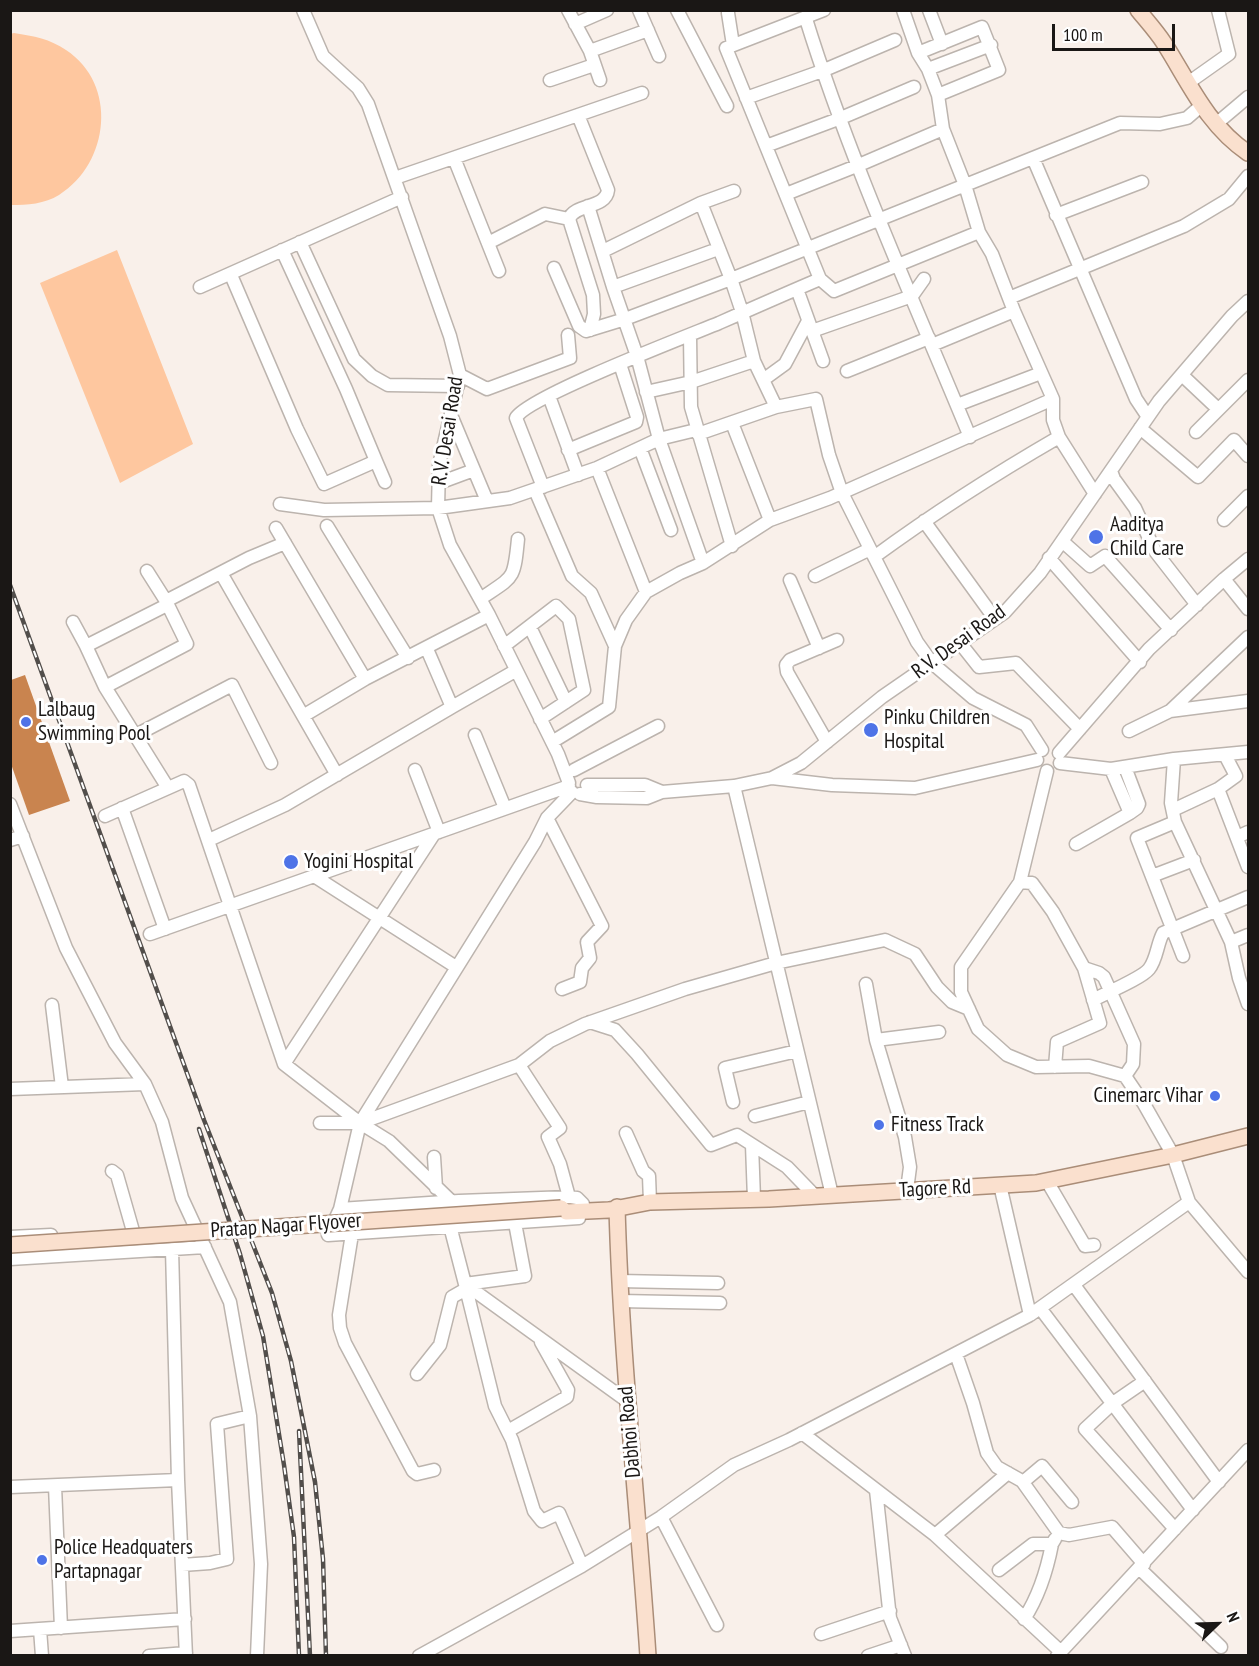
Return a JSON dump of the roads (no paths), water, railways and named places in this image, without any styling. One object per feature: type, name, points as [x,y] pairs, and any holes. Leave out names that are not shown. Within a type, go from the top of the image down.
[{"type":"main road","points":[[1138,10],[1163,41],[1188,83],[1216,123],[1228,138],[1248,153]]},
{"type":"main road","name":"Tagore Rd","points":[[617,1207],[650,1202],[815,1196],[1047,1181],[1173,1155],[1248,1136]]},
{"type":"main road","name":"Pratap Nagar Flyover","points":[[10,1245],[575,1206],[612,1204],[617,1207]]},
{"type":"main road","name":"Dabhoi Road","points":[[617,1207],[620,1301],[648,1656]]},
{"type":"street","name":"R.V. Desai Road","points":[[303,10],[323,56],[358,88],[368,104],[450,336],[459,380],[439,465],[438,508],[450,545],[489,615],[515,672],[555,748],[576,784],[597,797],[647,798],[662,792],[734,786],[772,778],[801,762],[882,697],[1005,612],[1040,573],[1160,401],[1248,301]]},
{"type":"street","points":[[568,10],[590,51],[600,80]]},
{"type":"street","points":[[575,24],[607,10]]},
{"type":"street","points":[[639,10],[659,56]]},
{"type":"street","points":[[677,10],[727,106]]},
{"type":"street","points":[[824,10],[806,19],[726,48],[820,279],[834,291],[979,232]]},
{"type":"street","points":[[903,10],[918,53],[938,95],[943,129],[965,185],[979,232],[992,254],[1014,311],[1053,399],[1053,420],[1059,437],[1095,494]]},
{"type":"street","points":[[929,10],[942,44]]},
{"type":"street","points":[[1188,83],[1229,54],[1218,10]]},
{"type":"street","points":[[729,11],[733,45]]},
{"type":"street","points":[[806,19],[822,71],[880,219],[970,437]]},
{"type":"street","points":[[918,53],[982,27],[991,45],[999,70],[938,95]]},
{"type":"street","points":[[590,51],[648,30]]},
{"type":"street","points":[[746,98],[822,71],[895,40]]},
{"type":"street","points":[[927,69],[991,45]]},
{"type":"street","points":[[550,80],[594,64]]},
{"type":"street","points":[[766,146],[914,87]]},
{"type":"street","points":[[395,178],[642,93]]},
{"type":"street","points":[[1216,123],[1248,97]]},
{"type":"street","points":[[554,268],[579,326],[583,330],[590,330],[625,319],[808,249],[1120,123],[1160,124],[1187,118],[1203,105]]},
{"type":"street","points":[[569,219],[574,212],[604,200],[608,195],[578,115]]},
{"type":"street","points":[[786,194],[943,129]]},
{"type":"street","points":[[454,158],[500,271]]},
{"type":"street","points":[[1033,158],[1136,399],[1148,417]]},
{"type":"street","points":[[1009,298],[1184,226],[1229,199],[1248,176]]},
{"type":"street","points":[[1056,215],[1142,182]]},
{"type":"street","points":[[603,251],[701,203],[734,191]]},
{"type":"street","points":[[200,287],[402,197]]},
{"type":"street","points":[[701,203],[731,279],[754,361],[776,407]]},
{"type":"street","points":[[588,206],[637,356],[658,439],[703,563]]},
{"type":"street","points":[[488,243],[545,214],[569,219]]},
{"type":"street","points":[[569,219],[593,295],[594,314],[590,330]]},
{"type":"street","points":[[300,243],[354,358],[372,376],[388,385],[459,380],[487,389],[570,358],[568,335]]},
{"type":"street","points":[[613,287],[718,249]]},
{"type":"street","points":[[282,250],[346,389],[385,482]]},
{"type":"street","points":[[231,275],[297,429],[324,484],[376,461]]},
{"type":"street","points":[[615,646],[591,593],[572,576],[516,418],[520,412],[549,396],[637,356],[820,279]]},
{"type":"street","points":[[764,380],[786,364],[810,326],[912,296],[924,279]]},
{"type":"street","points":[[797,289],[823,361]]},
{"type":"street","points":[[848,371],[1014,311]]},
{"type":"street","points":[[690,335],[691,407],[732,546]]},
{"type":"street","points":[[646,392],[691,382],[754,361]]},
{"type":"street","points":[[568,450],[636,422],[637,417],[620,364]]},
{"type":"street","points":[[957,405],[1041,373]]},
{"type":"street","points":[[1183,376],[1218,409]]},
{"type":"street","points":[[1196,432],[1248,380]]},
{"type":"street","points":[[549,396],[578,475]]},
{"type":"street","points":[[280,504],[324,510],[438,508],[510,498],[597,468],[658,439],[697,432],[732,423],[776,407],[816,399],[829,455],[842,493],[917,642],[932,663],[973,698],[1026,725],[1040,755],[1041,768],[1047,771],[1055,770],[1060,758],[1080,729],[1149,649],[1248,559]]},
{"type":"street","points":[[555,748],[609,707],[615,646],[626,620],[646,592],[703,563],[770,520],[842,493],[1053,399]]},
{"type":"street","points":[[451,415],[487,501]]},
{"type":"street","points":[[732,423],[770,520]]},
{"type":"street","points":[[1140,428],[1198,477],[1234,440],[1248,456]]},
{"type":"street","points":[[814,576],[872,553],[990,477],[1059,437]]},
{"type":"street","points":[[640,448],[671,530]]},
{"type":"street","points":[[597,468],[646,592]]},
{"type":"street","points":[[439,483],[474,470]]},
{"type":"street","points":[[1111,471],[1114,479],[1135,508],[1155,551],[1197,605]]},
{"type":"street","points":[[1224,519],[1248,496]]},
{"type":"street","points":[[924,520],[995,619]]},
{"type":"street","points":[[327,526],[408,658]]},
{"type":"street","points":[[276,528],[365,679]]},
{"type":"street","points":[[480,598],[512,575],[518,539]]},
{"type":"street","points":[[1062,541],[1090,566],[1105,556],[1171,630]]},
{"type":"street","points":[[86,646],[221,573],[285,543]]},
{"type":"street","points":[[1049,558],[1140,662]]},
{"type":"street","points":[[105,687],[187,644],[147,570]]},
{"type":"street","points":[[221,573],[337,775]]},
{"type":"street","points":[[1224,579],[1248,609]]},
{"type":"street","points":[[790,580],[819,648]]},
{"type":"street","points":[[504,646],[556,606],[570,619],[584,690],[540,719]]},
{"type":"street","points":[[303,716],[365,679],[489,615]]},
{"type":"street","points":[[72,622],[105,687],[168,788]]},
{"type":"street","points":[[530,627],[566,702]]},
{"type":"street","points":[[1129,731],[1170,711],[1248,637]]},
{"type":"street","points":[[827,742],[786,668],[790,660],[837,640]]},
{"type":"street","points":[[960,643],[979,667],[1016,663],[1080,729]]},
{"type":"street","points":[[427,649],[452,706]]},
{"type":"street","points":[[209,840],[285,805],[452,706],[515,672]]},
{"type":"street","points":[[136,735],[232,685],[271,763]]},
{"type":"street","points":[[1170,711],[1248,701]]},
{"type":"street","points":[[519,1065],[560,1128],[548,1137],[579,1218],[328,1236],[340,1209],[360,1123],[535,842],[547,818],[576,784],[658,726]]},
{"type":"street","points":[[476,735],[505,808]]},
{"type":"street","points":[[772,778],[832,785],[915,788],[1040,755],[1053,748],[1060,758],[1112,769],[1174,759],[1248,752]]},
{"type":"street","points":[[1183,956],[1137,838],[1236,777],[1225,754]]},
{"type":"street","points":[[1174,759],[1171,803],[1174,816],[1231,942],[1244,976],[1248,1004]]},
{"type":"street","points":[[1076,844],[1137,808],[1139,804],[1125,767]]},
{"type":"street","points":[[1112,769],[1130,813]]},
{"type":"street","points":[[415,770],[436,833]]},
{"type":"street","points":[[1047,771],[1020,882],[962,967],[962,992],[978,1029],[1007,1054],[1036,1067],[1089,1066],[1125,1076],[1173,1155],[1189,1202],[1248,1272]]},
{"type":"street","points":[[105,816],[184,781],[189,784],[284,1064],[360,1123],[389,1141],[451,1201]]},
{"type":"street","points":[[150,934],[576,784]]},
{"type":"street","points":[[734,786],[832,1195]]},
{"type":"street","points":[[1218,789],[1243,834],[1248,867]]},
{"type":"street","points":[[10,804],[16,838],[66,948],[115,1043],[145,1084],[162,1122],[182,1198],[230,1302],[250,1416],[261,1563],[257,1656]]},
{"type":"street","points":[[122,808],[165,929]]},
{"type":"street","points":[[547,818],[602,926],[587,942],[590,958],[582,968],[580,982],[562,989]]},
{"type":"street","points":[[284,1064],[436,833]]},
{"type":"street","points":[[1152,876],[1194,860]]},
{"type":"street","points":[[314,876],[456,967]]},
{"type":"street","points":[[1020,882],[1032,883],[1053,912],[1084,968],[1100,1023],[1058,1042],[1055,1067]]},
{"type":"street","points":[[1093,1000],[1148,970],[1156,956],[1158,942],[1163,933],[1248,897]]},
{"type":"street","points":[[1231,942],[1248,935]]},
{"type":"street","points":[[320,1123],[360,1123],[519,1065],[550,1041],[590,1022],[684,989],[776,963],[885,940],[915,954],[937,987],[951,1002],[969,1009]]},
{"type":"street","points":[[1084,968],[1104,977],[1134,1044],[1133,1064],[1125,1076]]},
{"type":"street","points":[[866,984],[876,1040],[904,1137],[910,1167],[907,1191]]},
{"type":"street","points":[[52,1005],[62,1087]]},
{"type":"street","points":[[590,1022],[615,1030],[711,1145],[737,1136],[787,1167],[815,1196]]},
{"type":"street","points":[[876,1040],[939,1032]]},
{"type":"street","points":[[733,1102],[725,1068],[797,1052]]},
{"type":"street","points":[[10,1089],[145,1084]]},
{"type":"street","points":[[755,1116],[809,1102]]},
{"type":"street","points":[[626,1132],[643,1171],[649,1176],[650,1202]]},
{"type":"street","points":[[752,1145],[754,1199]]},
{"type":"street","points":[[434,1157],[436,1188]]},
{"type":"street","points":[[112,1171],[117,1175],[134,1231]]},
{"type":"street","points":[[1047,1181],[1085,1246],[1094,1245]]},
{"type":"street","points":[[1000,1185],[1035,1312],[1113,1403],[1193,1510]]},
{"type":"street","points":[[340,1209],[451,1201],[575,1206]]},
{"type":"street","points":[[419,1656],[582,1566],[661,1516],[734,1465],[802,1433],[1035,1312],[1189,1202]]},
{"type":"street","points":[[417,1374],[440,1345],[452,1297],[465,1286],[525,1276],[514,1223]]},
{"type":"street","points":[[450,1226],[495,1406],[512,1440],[534,1511],[542,1521],[560,1513],[582,1566]]},
{"type":"street","points":[[10,1237],[195,1227]]},
{"type":"street","points":[[352,1234],[339,1315],[345,1343],[412,1471],[417,1474],[434,1470]]},
{"type":"street","points":[[10,1259],[205,1246]]},
{"type":"street","points":[[149,1656],[186,1654],[178,1480],[172,1249]]},
{"type":"street","points":[[619,1281],[718,1283]]},
{"type":"street","points":[[1074,1285],[1219,1482]]},
{"type":"street","points":[[465,1286],[627,1401]]},
{"type":"street","points":[[620,1301],[720,1304]]},
{"type":"street","points":[[508,1431],[564,1400],[568,1394],[538,1337]]},
{"type":"street","points":[[956,1354],[987,1453],[997,1467],[1023,1482],[1055,1538],[1047,1571],[1038,1588],[1034,1604],[1024,1618]]},
{"type":"street","points":[[1145,1381],[1113,1403],[1084,1429],[1175,1529]]},
{"type":"street","points":[[182,1565],[227,1559],[217,1424],[250,1416]]},
{"type":"street","points":[[802,1433],[935,1535],[1058,1653],[1142,1567],[1248,1450]]},
{"type":"street","points":[[1023,1482],[1042,1466],[1072,1502]]},
{"type":"street","points":[[935,1535],[1008,1473]]},
{"type":"street","points":[[10,1487],[178,1480]]},
{"type":"street","points":[[55,1485],[61,1628]]},
{"type":"street","points":[[868,1656],[903,1650],[890,1611],[876,1490]]},
{"type":"street","points":[[661,1516],[717,1625]]},
{"type":"street","points":[[999,1570],[1034,1544],[1112,1527],[1142,1567],[1221,1647]]},
{"type":"street","points":[[821,1634],[890,1611]]},
{"type":"street","points":[[10,1631],[185,1619]]},
{"type":"street","points":[[40,1629],[42,1656]]},
{"type":"railway","points":[[10,585],[204,1120],[272,1293],[291,1361],[315,1482],[323,1559],[326,1656]]},
{"type":"railway","points":[[199,1129],[240,1254],[263,1336],[294,1537],[299,1656]]},
{"type":"railway","points":[[299,1431],[310,1656]]},
{"type":"place","name":"Aaditya Child Care","points":[[1096,537]]},
{"type":"place","name":"Lalbaug Swimming Pool","points":[[26,722]]},
{"type":"place","name":"Pinku Children Hospital","points":[[871,730]]},
{"type":"place","name":"Yogini Hospital","points":[[291,862]]},
{"type":"place","name":"Cinemarc Vihar","points":[[1215,1096]]},
{"type":"place","name":"Fitness Track","points":[[879,1125]]},
{"type":"place","name":"Police Headquaters Partapnagar","points":[[42,1560]]}]
